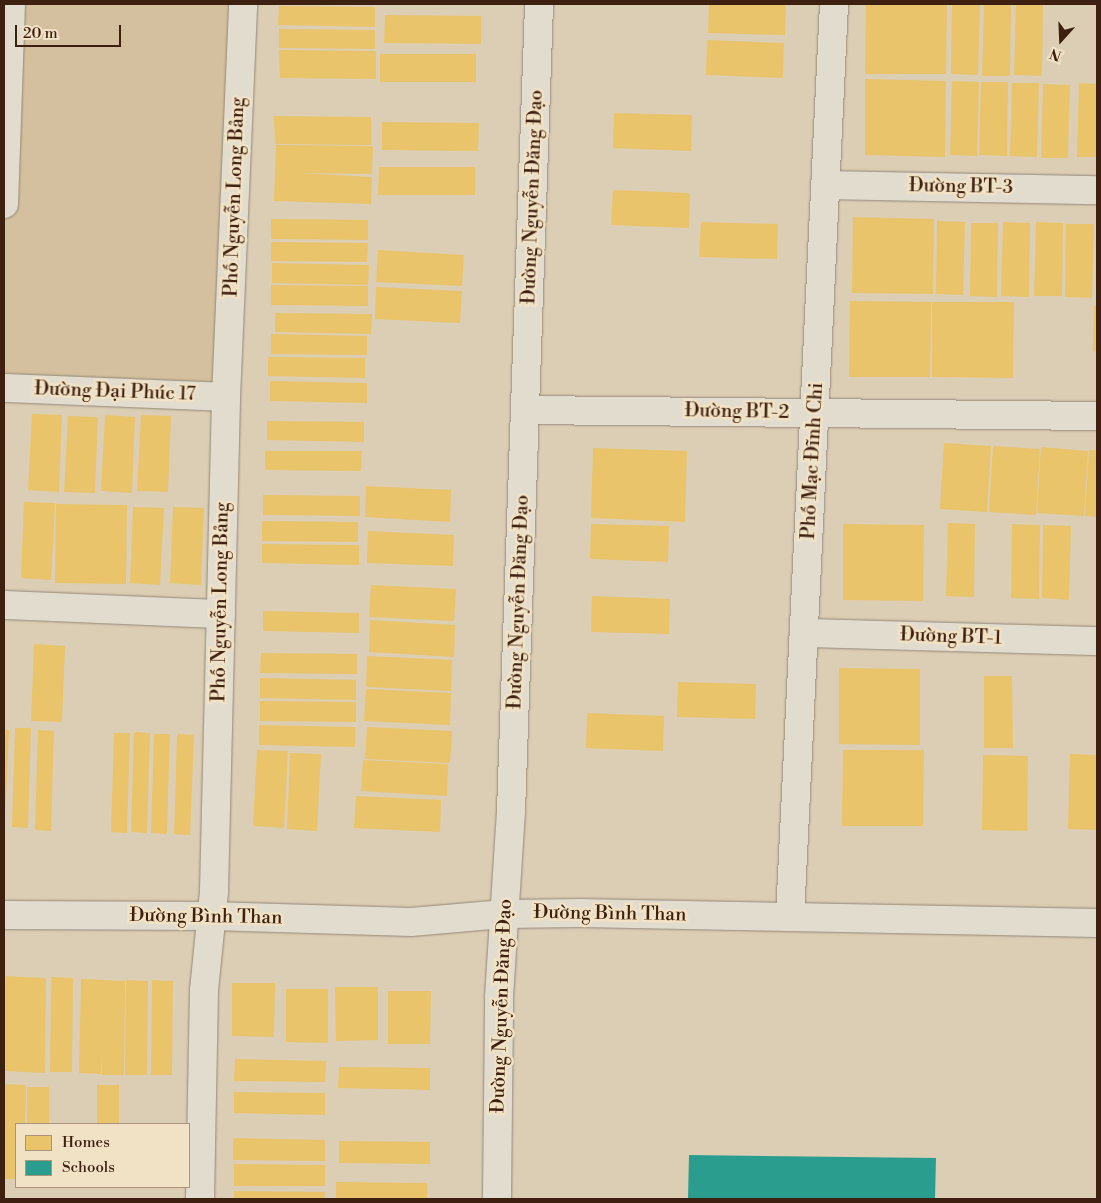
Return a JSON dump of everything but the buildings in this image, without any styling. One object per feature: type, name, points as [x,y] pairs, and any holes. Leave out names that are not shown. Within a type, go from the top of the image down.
[{"type":"street","points":[[4,204],[11,4]]},
{"type":"street","name":"Phố Nguyễn Long Bảng","points":[[200,1199],[204,990],[211,916],[226,397],[243,4]]},
{"type":"street","name":"Đường Nguyễn Đăng Đạo","points":[[497,1199],[499,997],[505,914],[526,410],[539,4]]},
{"type":"street","name":"Phố Mạc Đĩnh Chi","points":[[790,917],[816,413],[834,4]]},
{"type":"street","name":"Đường BT-3","points":[[825,184],[1097,190]]},
{"type":"street","name":"Đường Đại Phúc 17","points":[[4,388],[226,397]]},
{"type":"street","name":"Đường BT-2","points":[[526,410],[1097,416]]},
{"type":"street","points":[[4,605],[221,614]]},
{"type":"street","name":"Đường BT-1","points":[[804,633],[1097,641]]},
{"type":"street","name":"Đường Bình Than","points":[[4,915],[211,916],[411,922],[505,914],[1097,923]]},
{"type":"shaded area","points":[[11,4],[243,4],[226,397],[4,388],[4,204]]}]
